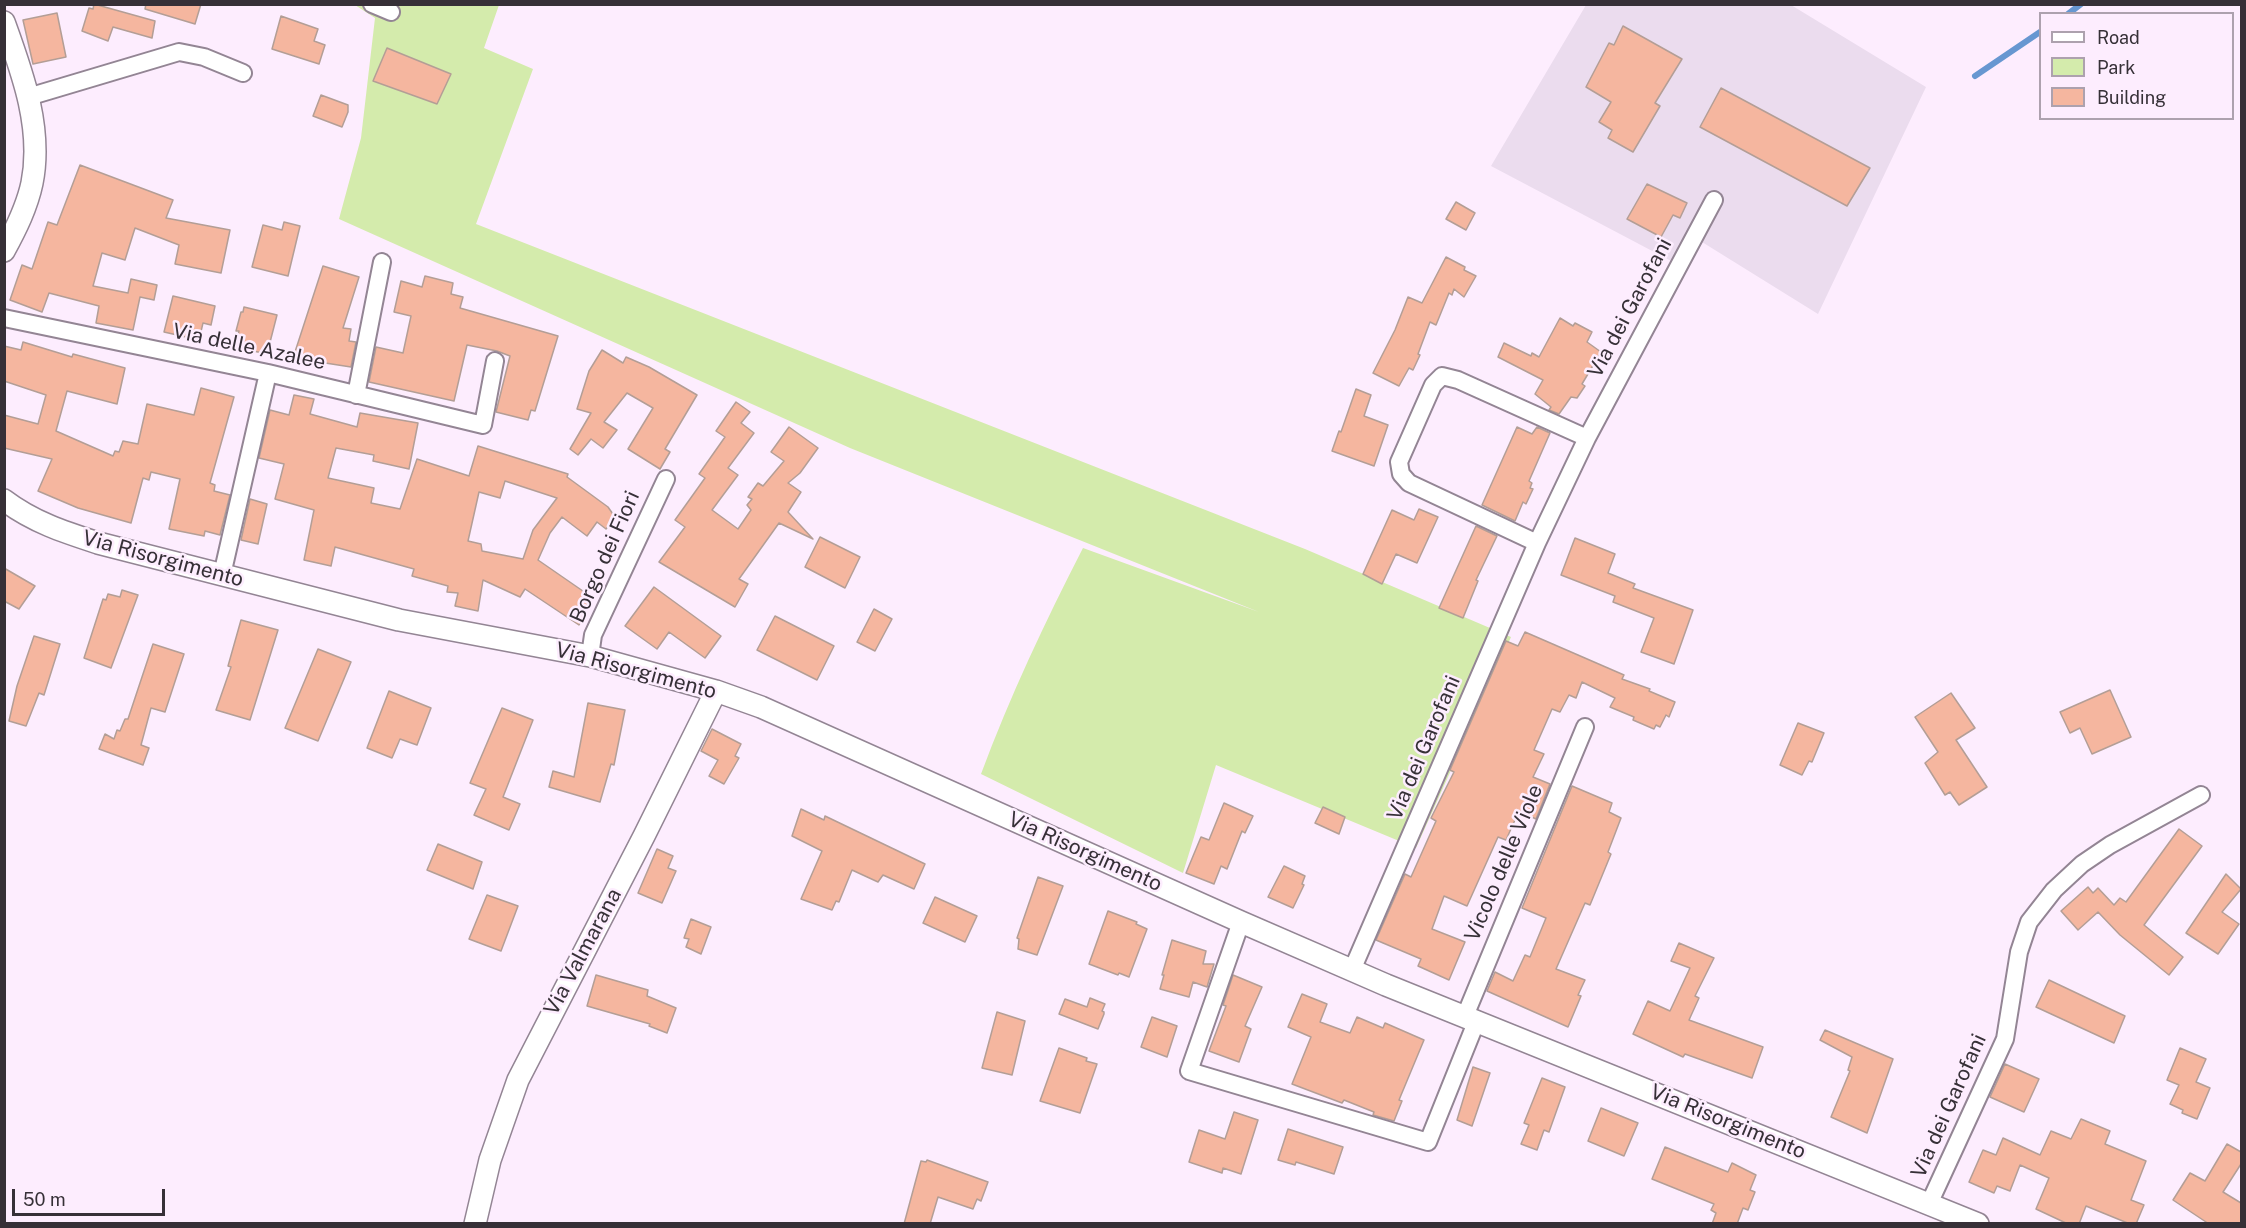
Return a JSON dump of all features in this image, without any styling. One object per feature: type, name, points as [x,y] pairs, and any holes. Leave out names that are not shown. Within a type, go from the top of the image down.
[{"type":"street","points":[[372,4],[391,12]]},
{"type":"street","points":[[4,22],[28,97],[35,133],[32,184],[21,218],[4,251]]},
{"type":"street","points":[[28,97],[179,52],[204,57],[243,73]]},
{"type":"street","name":"Via dei Garofani","points":[[1352,970],[1537,543],[1587,438],[1714,200]]},
{"type":"street","points":[[356,395],[382,262]]},
{"type":"street","name":"Via delle Azalee","points":[[4,318],[268,374],[483,425],[495,362]]},
{"type":"street","points":[[222,575],[268,374]]},
{"type":"street","points":[[1537,543],[1409,483],[1401,474],[1399,462],[1433,385],[1442,376],[1458,380],[1587,438]]},
{"type":"street","name":"Borgo dei Fiori","points":[[590,656],[593,635],[666,479]]},
{"type":"street","name":"Via Risorgimento","points":[[4,500],[17,510],[53,529],[98,543],[399,620],[590,656],[716,691],[761,707],[1352,970],[1978,1224]]},
{"type":"street","name":"Via Valmarana","points":[[475,1224],[490,1160],[518,1080],[716,691]]},
{"type":"street","name":"Vicolo delle Viole","points":[[1471,1018],[1585,727]]},
{"type":"street","name":"Via dei Garofani","points":[[1929,1204],[2005,1039],[2019,951],[2029,922],[2054,890],[2082,864],[2109,845],[2201,795]]},
{"type":"street","points":[[1241,922],[1189,1071],[1428,1142],[1471,1018]]},
{"type":"shaded area","points":[[1586,5],[1791,5],[1926,87],[1818,314],[1702,242],[1675,263],[1491,166]]},
{"type":"green space","points":[[355,5],[499,5],[484,48],[533,69],[476,224],[1305,549],[1511,637],[1416,848],[1216,765],[1183,873],[981,774],[1029,660],[1083,548],[1259,612],[850,448],[339,219],[361,138],[375,18]]},
{"type":"building","points":[[94,4],[155,21],[152,38],[113,27],[108,41],[82,31],[89,8],[93,9]]},
{"type":"building","points":[[146,4],[201,4],[195,24],[145,9]]},
{"type":"building","points":[[57,13],[66,57],[33,64],[23,20]]},
{"type":"building","points":[[281,16],[318,29],[314,41],[325,45],[319,64],[272,49]]},
{"type":"building","points":[[1623,26],[1682,59],[1655,103],[1660,106],[1633,152],[1608,138],[1612,130],[1599,122],[1611,102],[1586,87],[1609,43],[1614,45]]},
{"type":"building","points":[[387,48],[451,74],[437,104],[373,81]]},
{"type":"building","points":[[1721,88],[1870,168],[1847,206],[1700,127]]},
{"type":"building","points":[[321,95],[348,105],[348,112],[342,127],[313,116]]},
{"type":"building","points":[[80,165],[173,200],[166,218],[230,230],[221,273],[175,264],[179,245],[135,228],[125,260],[102,253],[93,286],[128,293],[131,279],[157,285],[154,300],[140,297],[133,330],[96,323],[99,306],[49,293],[42,312],[10,300],[22,265],[32,269],[48,222],[57,225]]},
{"type":"building","points":[[1647,184],[1687,203],[1680,218],[1673,215],[1661,237],[1627,219]]},
{"type":"building","points":[[1456,202],[1475,213],[1466,230],[1446,219]]},
{"type":"building","points":[[284,222],[300,226],[288,276],[252,267],[263,225],[282,230]]},
{"type":"building","points":[[1446,257],[1476,276],[1464,297],[1454,289],[1452,295],[1449,293],[1436,325],[1430,322],[1413,370],[1409,368],[1399,386],[1373,373],[1395,330],[1408,297],[1422,303]]},
{"type":"building","points":[[323,266],[359,277],[343,328],[351,329],[349,341],[356,342],[351,367],[293,358]]},
{"type":"building","points":[[425,276],[453,283],[451,294],[463,297],[460,308],[558,336],[535,411],[531,410],[528,420],[496,412],[510,356],[497,351],[467,345],[454,401],[369,382],[376,347],[403,353],[411,316],[394,312],[401,281],[422,287]]},
{"type":"building","points":[[173,296],[215,306],[211,325],[203,323],[199,340],[164,332]]},
{"type":"building","points":[[244,307],[277,315],[267,354],[235,347],[239,331],[236,331]]},
{"type":"building","points":[[1560,318],[1573,326],[1575,323],[1592,332],[1587,342],[1601,352],[1582,384],[1585,386],[1577,398],[1571,397],[1559,414],[1549,410],[1551,407],[1535,394],[1543,380],[1498,357],[1504,343],[1531,356],[1532,353],[1539,357]]},
{"type":"building","points":[[23,342],[72,357],[73,354],[125,368],[117,404],[67,391],[56,431],[113,456],[115,451],[119,452],[123,441],[138,444],[147,404],[194,415],[201,388],[234,397],[210,483],[215,485],[214,491],[230,495],[220,535],[205,531],[204,536],[169,529],[180,479],[151,472],[149,480],[143,478],[131,523],[78,508],[38,491],[52,459],[4,448],[4,415],[38,424],[46,395],[4,381],[4,346],[21,350]]},
{"type":"building","points":[[602,350],[623,363],[626,357],[649,367],[697,395],[665,449],[670,452],[660,469],[628,449],[653,408],[627,393],[604,422],[617,430],[603,448],[591,439],[578,455],[570,449],[591,413],[577,409],[589,371]]},
{"type":"building","points":[[1356,389],[1371,395],[1364,416],[1388,425],[1374,466],[1332,451]]},
{"type":"building","points":[[294,395],[314,399],[310,414],[357,427],[360,413],[418,423],[409,469],[373,461],[374,455],[336,448],[328,478],[374,488],[371,503],[400,509],[417,459],[469,476],[478,446],[568,474],[567,477],[608,507],[615,517],[606,529],[597,522],[587,536],[562,517],[550,533],[538,560],[593,598],[579,625],[525,589],[520,597],[483,580],[478,611],[455,606],[458,593],[447,592],[448,586],[412,576],[414,569],[335,547],[331,566],[304,560],[314,510],[275,499],[284,464],[259,458],[270,410],[289,415]],"holes":[[[505,481],[557,498],[533,530],[523,559],[482,551],[481,544],[468,541],[479,492],[500,498]]]},
{"type":"building","points":[[736,402],[750,412],[741,423],[754,433],[728,468],[738,475],[712,510],[738,529],[751,510],[747,505],[752,499],[748,497],[758,483],[763,486],[784,461],[771,452],[789,427],[818,448],[800,473],[788,483],[801,492],[788,512],[813,539],[779,523],[739,579],[748,584],[735,607],[659,562],[685,527],[675,520],[705,478],[699,474],[725,437],[716,431]]},
{"type":"building","points":[[1517,427],[1532,434],[1537,427],[1550,433],[1529,481],[1532,483],[1530,488],[1533,489],[1526,504],[1523,502],[1515,521],[1482,505]]},
{"type":"building","points":[[250,499],[267,504],[258,544],[241,540]]},
{"type":"building","points":[[1419,509],[1438,517],[1417,563],[1396,554],[1382,584],[1363,574],[1392,510],[1414,520]]},
{"type":"building","points":[[1476,526],[1497,536],[1476,580],[1478,581],[1463,618],[1439,608]]},
{"type":"building","points":[[820,537],[860,557],[845,588],[805,567]]},
{"type":"building","points":[[1575,538],[1615,554],[1608,573],[1635,584],[1633,588],[1693,610],[1674,664],[1641,652],[1654,618],[1613,602],[1615,596],[1561,575]]},
{"type":"building","points":[[4,568],[35,586],[19,609],[4,601]]},
{"type":"building","points":[[654,587],[721,636],[705,658],[669,632],[657,649],[625,626]]},
{"type":"building","points":[[122,590],[138,595],[111,668],[84,658],[103,599],[106,600],[108,594],[120,597]]},
{"type":"building","points":[[874,609],[892,619],[875,651],[857,642]]},
{"type":"building","points":[[775,616],[834,646],[817,680],[757,650]]},
{"type":"building","points":[[241,620],[278,630],[250,720],[216,710],[231,667],[228,666]]},
{"type":"building","points":[[1525,632],[1624,675],[1622,679],[1650,689],[1649,691],[1675,702],[1669,717],[1666,715],[1660,727],[1656,725],[1654,729],[1610,707],[1615,698],[1582,682],[1576,698],[1569,695],[1560,712],[1552,709],[1534,750],[1544,754],[1533,777],[1550,784],[1536,819],[1519,811],[1506,840],[1498,837],[1467,906],[1444,896],[1432,929],[1465,942],[1449,980],[1418,966],[1421,959],[1376,940],[1405,874],[1411,877],[1436,821],[1431,818],[1454,772],[1450,770],[1506,641],[1518,646]]},
{"type":"building","points":[[34,636],[60,644],[44,695],[39,693],[26,726],[9,721],[17,686]]},
{"type":"building","points":[[153,644],[184,654],[165,712],[151,708],[141,745],[149,748],[143,765],[99,749],[105,734],[114,739],[117,730],[120,731],[125,719],[128,719]]},
{"type":"building","points":[[318,649],[351,662],[318,741],[285,728]]},
{"type":"building","points":[[2110,690],[2131,737],[2092,754],[2080,728],[2070,733],[2060,712]]},
{"type":"building","points":[[389,691],[431,708],[417,745],[400,739],[392,758],[367,748]]},
{"type":"building","points":[[1951,693],[1975,728],[1956,740],[1987,787],[1959,805],[1950,792],[1945,795],[1925,763],[1938,752],[1915,717]]},
{"type":"building","points":[[588,703],[625,710],[614,765],[611,764],[600,802],[549,787],[553,771],[574,777]]},
{"type":"building","points":[[502,708],[533,720],[503,797],[520,804],[509,830],[474,815],[486,789],[470,783]]},
{"type":"building","points":[[1798,723],[1824,733],[1812,762],[1809,761],[1802,775],[1780,765]]},
{"type":"building","points":[[712,729],[741,744],[735,756],[739,758],[724,784],[709,776],[718,760],[701,751]]},
{"type":"building","points":[[1572,786],[1612,803],[1609,812],[1621,818],[1608,852],[1611,854],[1590,905],[1585,903],[1556,969],[1585,980],[1568,1027],[1487,991],[1495,972],[1513,981],[1525,955],[1530,957],[1546,918],[1522,908]]},
{"type":"building","points":[[1224,803],[1253,816],[1245,833],[1242,831],[1227,869],[1221,866],[1214,884],[1186,873],[1201,837],[1209,840]]},
{"type":"building","points":[[1323,807],[1345,817],[1339,834],[1315,823]]},
{"type":"building","points":[[801,809],[824,820],[825,816],[925,864],[914,889],[883,875],[878,882],[852,870],[839,902],[836,901],[832,910],[801,899],[822,851],[792,836]]},
{"type":"building","points":[[2179,829],[2202,846],[2144,925],[2183,957],[2169,975],[2120,935],[2098,912],[2078,930],[2061,911],[2088,887],[2093,893],[2098,888],[2114,905],[2120,898],[2126,902]]},
{"type":"building","points":[[438,844],[482,862],[473,889],[427,870]]},
{"type":"building","points":[[657,849],[673,856],[668,868],[676,871],[662,903],[638,893]]},
{"type":"building","points":[[1284,866],[1305,876],[1302,884],[1304,885],[1293,908],[1268,897]]},
{"type":"building","points":[[2226,874],[2241,889],[2222,912],[2239,924],[2218,954],[2186,933]]},
{"type":"building","points":[[1038,877],[1063,886],[1037,955],[1018,949],[1019,939],[1017,938]]},
{"type":"building","points":[[487,895],[518,906],[501,951],[469,939]]},
{"type":"building","points":[[935,897],[977,916],[965,942],[923,923]]},
{"type":"building","points":[[1108,911],[1137,922],[1136,924],[1147,929],[1129,977],[1089,964]]},
{"type":"building","points":[[691,919],[711,927],[701,954],[686,947],[689,939],[684,938]]},
{"type":"building","points":[[1172,940],[1206,951],[1203,964],[1214,964],[1207,987],[1193,982],[1189,997],[1160,989]]},
{"type":"building","points":[[1679,943],[1714,958],[1695,996],[1699,998],[1689,1020],[1763,1047],[1752,1078],[1685,1054],[1683,1057],[1633,1034],[1648,1001],[1670,1011],[1690,968],[1671,961]]},
{"type":"building","points":[[596,975],[648,990],[647,996],[676,1008],[667,1033],[649,1026],[650,1024],[587,1006]]},
{"type":"building","points":[[1233,975],[1262,987],[1245,1026],[1251,1029],[1239,1062],[1209,1051],[1226,1006],[1223,1005]]},
{"type":"building","points":[[2049,980],[2125,1016],[2114,1043],[2036,1007]]},
{"type":"building","points":[[1302,994],[1327,1004],[1320,1022],[1350,1033],[1357,1017],[1383,1028],[1385,1023],[1424,1040],[1399,1100],[1402,1101],[1394,1121],[1373,1115],[1374,1112],[1344,1100],[1342,1103],[1292,1084],[1311,1037],[1288,1027]]},
{"type":"building","points":[[1090,998],[1105,1004],[1098,1029],[1059,1014],[1065,999],[1087,1007]]},
{"type":"building","points":[[997,1012],[1025,1021],[1012,1075],[982,1068]]},
{"type":"building","points":[[1152,1017],[1177,1026],[1167,1057],[1141,1047]]},
{"type":"building","points":[[1825,1030],[1893,1059],[1867,1133],[1831,1117],[1850,1071],[1848,1070],[1852,1057],[1820,1040]]},
{"type":"building","points":[[1059,1048],[1097,1064],[1080,1113],[1040,1101]]},
{"type":"building","points":[[2180,1048],[2206,1059],[2196,1082],[2210,1088],[2197,1119],[2182,1113],[2183,1110],[2170,1104],[2179,1085],[2167,1080]]},
{"type":"building","points":[[2005,1064],[2039,1079],[2024,1112],[1990,1097]]},
{"type":"building","points":[[1473,1067],[1490,1073],[1472,1126],[1457,1120]]},
{"type":"building","points":[[1542,1078],[1565,1087],[1549,1132],[1544,1130],[1537,1150],[1521,1144],[1529,1125],[1524,1123]]},
{"type":"building","points":[[1601,1108],[1638,1123],[1624,1156],[1588,1141]]},
{"type":"building","points":[[1234,1112],[1258,1120],[1241,1174],[1223,1168],[1222,1173],[1189,1162],[1199,1130],[1225,1139]]},
{"type":"building","points":[[2081,1119],[2110,1131],[2105,1144],[2146,1161],[2131,1200],[2144,1205],[2136,1224],[2130,1224],[2086,1206],[2079,1224],[2068,1224],[2036,1209],[2049,1178],[2020,1165],[2010,1191],[1997,1186],[1994,1193],[1969,1182],[1983,1150],[1996,1155],[2003,1138],[2040,1155],[2051,1131],[2071,1139]]},
{"type":"building","points":[[1288,1129],[1343,1147],[1334,1174],[1296,1162],[1295,1165],[1278,1160]]},
{"type":"building","points":[[2227,1144],[2241,1152],[2241,1164],[2223,1192],[2241,1203],[2241,1224],[2209,1224],[2173,1200],[2190,1173],[2205,1181]]},
{"type":"building","points":[[1665,1147],[1728,1172],[1732,1163],[1756,1175],[1750,1190],[1755,1192],[1748,1210],[1743,1208],[1737,1224],[1712,1224],[1716,1213],[1711,1210],[1714,1204],[1652,1179]]},
{"type":"building","points":[[927,1160],[988,1182],[981,1201],[977,1199],[973,1209],[938,1197],[930,1224],[904,1224],[921,1161],[926,1162]]},
{"type":"waterway","points":[[2071,12],[2081,4]]},
{"type":"waterway","points":[[1975,76],[2039,33]]}]
